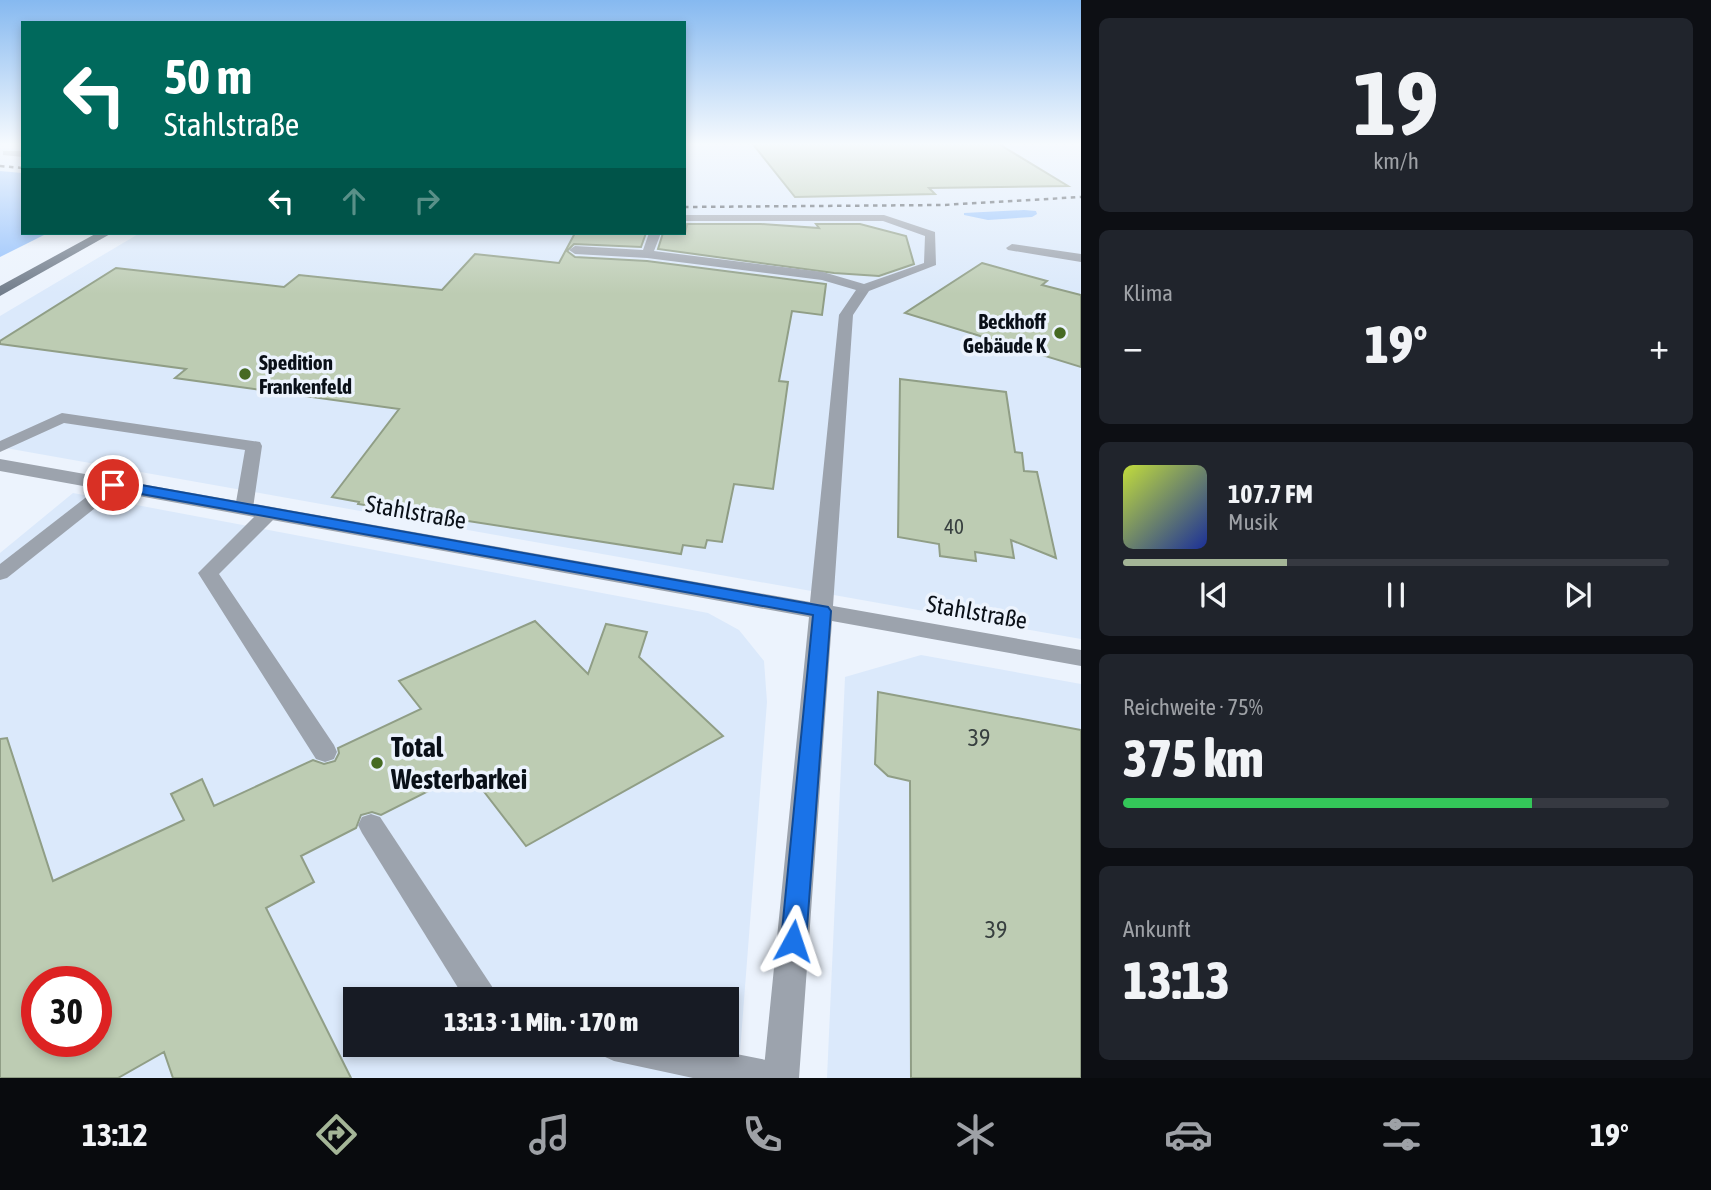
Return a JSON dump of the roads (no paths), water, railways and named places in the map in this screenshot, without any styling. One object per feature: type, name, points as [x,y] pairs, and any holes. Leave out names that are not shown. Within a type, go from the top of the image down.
[{"type":"main road","points":[[0,292],[102,235]]},
{"type":"street","points":[[781,1078],[846,315]]},
{"type":"street","name":"Stahlstraße","points":[[0,464],[1081,658]]},
{"type":"lane","points":[[575,250],[647,254],[823,276],[864,288],[930,265],[931,234],[884,218],[686,218]]},
{"type":"lane","points":[[647,254],[653,235]]},
{"type":"lane","points":[[1012,248],[1081,258]]},
{"type":"lane","points":[[846,315],[864,288]]},
{"type":"lane","points":[[0,447],[62,418],[254,446],[244,509]]},
{"type":"lane","points":[[0,574],[113,485]]},
{"type":"lane","points":[[269,513],[208,573],[325,752]]},
{"type":"lane","points":[[371,825],[474,987]]},
{"type":"lane","points":[[671,1057],[771,1078]]},
{"type":"railway","points":[[686,207],[943,205],[1081,197]]},
{"type":"place","name":"Beckhoff Gebäude K","points":[[1060,333]]},
{"type":"place","name":"Spedition Frankenfeld","points":[[245,374]]},
{"type":"place","name":"Total Westerbarkei","points":[[377,763]]}]
